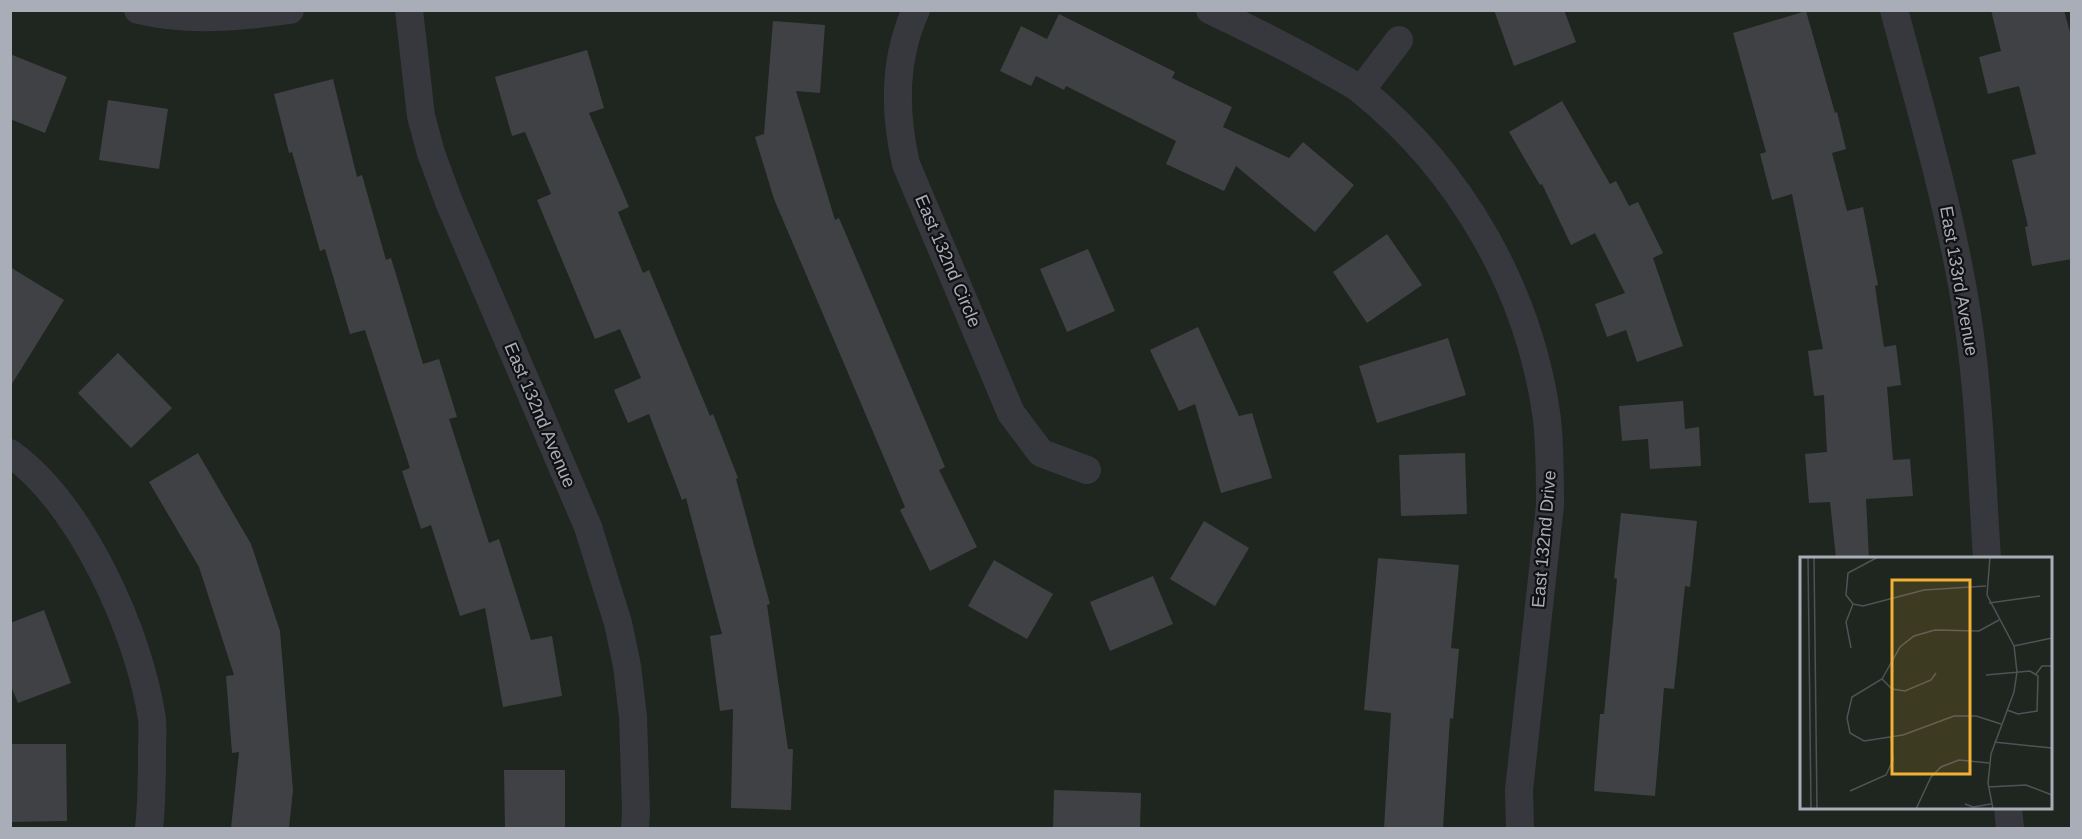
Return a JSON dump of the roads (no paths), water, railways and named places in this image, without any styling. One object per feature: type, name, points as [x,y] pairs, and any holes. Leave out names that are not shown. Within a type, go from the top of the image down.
[{"type":"street","points":[[138,10],[184,18],[245,16],[290,10]]},
{"type":"street","name":"East 132nd Avenue","points":[[409,10],[421,116],[431,153],[449,202],[588,527],[618,623],[627,666],[633,717],[636,811],[634,828]]},
{"type":"street","name":"East 132nd Circle","points":[[916,10],[902,46],[896,90],[900,137],[906,164],[1011,413],[1041,453],[1087,470]]},
{"type":"street","name":"East 132nd Drive","points":[[1210,10],[1296,52],[1361,90],[1419,145],[1453,187],[1483,232],[1506,276],[1524,320],[1540,380],[1547,420],[1550,505],[1520,780],[1520,828]]},
{"type":"street","name":"East 133rd Avenue","points":[[1894,10],[1946,202],[1964,291],[1972,348],[1987,557]]},
{"type":"street","points":[[1361,90],[1399,40]]},
{"type":"street","points":[[10,453],[38,477],[79,530],[121,609],[141,666],[152,720],[153,796],[149,828]]},
{"type":"street","points":[[2008,809],[2010,828]]}]
